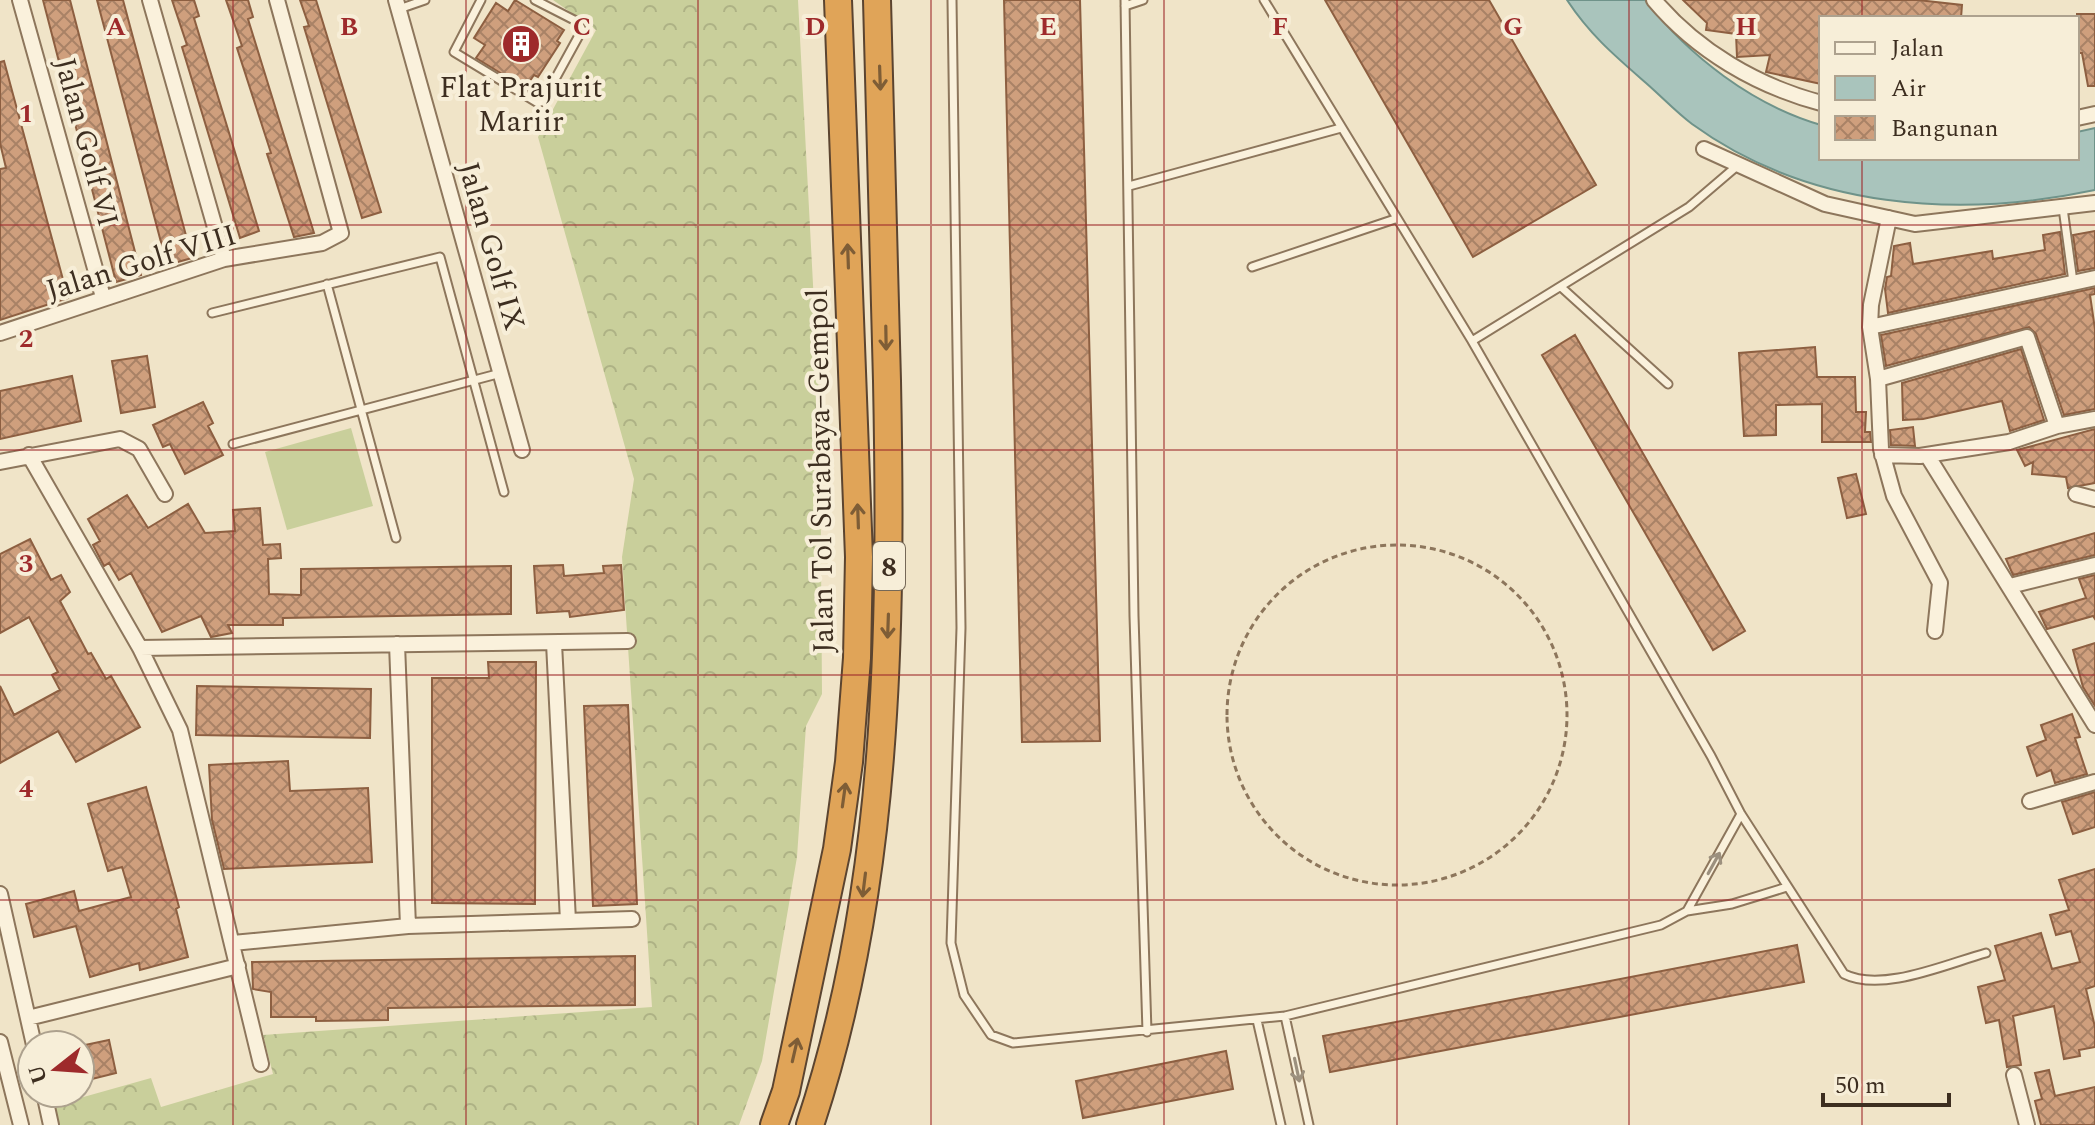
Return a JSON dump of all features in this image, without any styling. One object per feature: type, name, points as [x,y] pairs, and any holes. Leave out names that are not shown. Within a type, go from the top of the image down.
[{"type":"highway","name":"Jalan Tol Surabaya–Gempol","points":[[774,1125],[786,1091],[837,849],[849,762],[857,658],[859,557],[838,0]]},
{"type":"highway","name":"8","points":[[810,1125],[855,945],[885,699],[889,476],[877,0]]},
{"type":"street","name":"Jalan Golf VI","points":[[20,0],[103,297]]},
{"type":"street","points":[[150,0],[224,259]]},
{"type":"street","name":"Jalan Golf VIII","points":[[0,333],[224,259],[322,243],[341,233],[277,0]]},
{"type":"street","points":[[1654,0],[1696,42],[1743,73],[1794,96],[1819,102]]},
{"type":"street","name":"Jalan Golf IX","points":[[397,4],[522,450]]},
{"type":"street","points":[[1704,149],[1825,204],[1889,218],[1939,224],[2095,203]]},
{"type":"street","points":[[1889,218],[1870,327],[1878,379],[1882,455],[1894,496],[1940,583],[1935,631]]},
{"type":"street","points":[[1870,327],[2095,278]]},
{"type":"street","points":[[1878,379],[2027,337],[2057,426]]},
{"type":"street","points":[[1882,455],[1927,455],[2009,442],[2057,426],[2095,419]]},
{"type":"street","points":[[0,462],[109,441],[128,442],[146,458],[165,494]]},
{"type":"street","points":[[29,455],[140,648],[180,730],[261,1064]]},
{"type":"street","points":[[1927,455],[2095,725]]},
{"type":"street","points":[[2076,494],[2095,499]]},
{"type":"street","points":[[2010,586],[2095,565]]},
{"type":"street","points":[[140,648],[628,641]]},
{"type":"street","points":[[554,643],[568,921]]},
{"type":"street","points":[[397,644],[408,926]]},
{"type":"street","points":[[2030,801],[2095,782]]},
{"type":"street","points":[[0,894],[30,1029]]},
{"type":"street","points":[[233,943],[408,926],[632,919]]},
{"type":"street","points":[[28,1018],[238,966]]},
{"type":"street","points":[[0,1042],[21,1125]]},
{"type":"street","points":[[2014,1075],[2027,1125]]},
{"type":"lane","name":"Jalan Golf IX","points":[[397,4],[425,0]]},
{"type":"lane","points":[[481,0],[454,52],[538,103],[543,101],[582,30],[578,22],[535,0]]},
{"type":"lane","points":[[952,0],[961,628],[951,943],[964,995],[991,1035],[1001,1041],[1147,1032],[1285,1016],[1661,925],[1687,911],[1732,904],[1787,887]]},
{"type":"lane","points":[[1143,0],[1125,3],[1134,616],[1147,1032]]},
{"type":"lane","points":[[1264,0],[1472,341],[1711,756],[1741,814],[1844,974],[1857,981],[1878,982],[1986,953]]},
{"type":"lane","points":[[1129,186],[1341,128]]},
{"type":"lane","points":[[1472,341],[1689,207],[1737,166]]},
{"type":"lane","points":[[2063,208],[2073,282]]},
{"type":"lane","points":[[1252,267],[1395,219]]},
{"type":"lane","points":[[212,313],[440,257],[504,492]]},
{"type":"lane","points":[[327,284],[396,538]]},
{"type":"lane","points":[[1561,287],[1668,384]]},
{"type":"lane","points":[[233,444],[501,373]]},
{"type":"lane","points":[[1687,911],[1741,814]]},
{"type":"lane","points":[[1285,1016],[1309,1125]]},
{"type":"lane","points":[[1257,1020],[1281,1125]]},
{"type":"path","points":[[1378,545],[1412,545],[1445,551],[1476,564],[1504,583],[1528,606],[1547,634],[1560,666],[1566,699],[1566,733],[1559,766],[1546,797],[1527,824],[1503,848],[1475,866],[1444,879],[1411,885],[1378,884],[1345,877],[1315,864],[1288,845],[1265,822],[1247,794],[1235,764],[1228,732],[1228,700],[1234,668],[1246,637],[1264,609],[1287,584],[1315,565],[1345,552],[1378,545]]},
{"type":"green space","points":[[553,0],[798,0],[820,417],[822,694],[806,726],[797,857],[762,1061],[739,1125],[53,1125],[49,1109],[96,1109],[96,1093],[151,1078],[161,1107],[273,1074],[263,1035],[652,1007],[622,557],[634,479],[538,137],[596,30]]},
{"type":"green space","points":[[351,428],[373,506],[287,530],[265,452]]},
{"type":"water","points":[[1567,0],[1645,0],[1681,40],[1724,76],[1771,105],[1819,124],[1819,160],[2079,160],[2079,132],[2095,128],[2095,190],[1991,204],[1938,204],[1886,200],[1835,190],[1785,174],[1737,152],[1692,124],[1585,24]]},
{"type":"building","points":[[43,0],[70,0],[141,275],[116,282]]},
{"type":"building","points":[[97,0],[123,0],[192,258],[167,265]]},
{"type":"building","points":[[172,0],[194,0],[199,16],[194,18],[259,231],[240,238],[182,47],[187,45]]},
{"type":"building","points":[[226,0],[248,0],[253,17],[248,19],[314,233],[294,237],[267,154],[271,153],[237,48],[242,46]]},
{"type":"building","points":[[300,0],[316,0],[381,212],[362,218],[304,27],[309,26]]},
{"type":"building","name":"Flat Prajurit Mariir","points":[[515,0],[564,30],[557,41],[560,43],[538,77],[534,75],[525,88],[476,58],[485,45],[474,38],[496,3],[508,11]]},
{"type":"building","points":[[1004,0],[1080,0],[1100,741],[1022,742]]},
{"type":"building","points":[[1325,0],[1489,0],[1596,185],[1473,257]]},
{"type":"building","points":[[1683,0],[1918,0],[1962,5],[1961,16],[1819,16],[1819,84],[1766,72],[1770,55],[1737,57],[1736,34],[1706,30],[1707,23]]},
{"type":"building","points":[[2095,14],[2095,86],[2088,86],[2082,53],[2079,53],[2077,16]]},
{"type":"building","points":[[4,61],[68,298],[0,320],[0,169],[6,168],[0,143],[0,62]]},
{"type":"building","points":[[2095,231],[2095,268],[2078,271],[2073,235]]},
{"type":"building","points":[[2060,232],[2065,274],[1888,313],[1885,289],[1887,277],[1891,276],[1894,246],[1910,243],[1913,264],[1992,251],[1993,259],[2045,250],[2043,235]]},
{"type":"building","points":[[2095,288],[2095,294],[2090,295],[2095,329],[2095,409],[2064,415],[2036,334],[2029,327],[1886,366],[1881,335]]},
{"type":"building","points":[[1575,335],[1745,631],[1713,650],[1542,355]]},
{"type":"building","points":[[1815,347],[1817,377],[1855,377],[1856,412],[1866,412],[1865,432],[1870,432],[1871,442],[1822,442],[1822,404],[1776,405],[1776,435],[1744,436],[1739,353]]},
{"type":"building","points":[[2021,349],[2044,420],[2010,431],[2002,401],[1923,419],[1903,420],[1902,383]]},
{"type":"building","points":[[147,356],[155,407],[121,413],[112,361]]},
{"type":"building","points":[[72,376],[81,421],[0,439],[0,391]]},
{"type":"building","points":[[203,402],[213,423],[208,426],[223,455],[185,474],[170,444],[163,447],[153,425]]},
{"type":"building","points":[[1913,427],[1915,446],[1891,445],[1890,430]]},
{"type":"building","points":[[2095,429],[2095,483],[2068,488],[2066,477],[2032,474],[2033,462],[2025,466],[2017,450]]},
{"type":"building","points":[[1856,474],[1866,514],[1847,518],[1838,478]]},
{"type":"building","points":[[127,495],[148,528],[188,504],[205,533],[235,531],[233,510],[260,508],[263,545],[280,544],[281,558],[268,559],[269,594],[301,595],[301,569],[511,566],[511,614],[283,618],[283,625],[228,625],[232,633],[211,637],[201,616],[162,632],[131,573],[119,580],[109,563],[104,566],[93,545],[100,541],[88,519]]},
{"type":"building","points":[[2095,533],[2095,555],[2013,575],[2006,559]]},
{"type":"building","points":[[30,539],[51,580],[61,575],[70,592],[60,601],[88,654],[91,653],[106,679],[111,676],[140,727],[76,762],[58,731],[0,763],[0,686],[14,715],[60,690],[52,675],[58,672],[29,617],[0,633],[0,554]]},
{"type":"building","points":[[563,565],[564,576],[604,573],[603,566],[621,565],[624,610],[570,617],[569,611],[537,613],[534,566]]},
{"type":"building","points":[[2095,575],[2095,619],[2093,616],[2047,629],[2039,612],[2086,598],[2079,579]]},
{"type":"building","points":[[2095,643],[2095,706],[2083,687],[2073,650]]},
{"type":"building","points":[[488,662],[536,662],[535,904],[432,903],[432,678],[489,678]]},
{"type":"building","points":[[197,686],[371,689],[370,738],[196,735]]},
{"type":"building","points":[[628,705],[637,904],[593,906],[584,706]]},
{"type":"building","points":[[2072,714],[2080,737],[2075,738],[2087,774],[2055,783],[2051,770],[2037,776],[2027,747],[2046,740],[2041,725]]},
{"type":"building","points":[[288,761],[290,791],[368,788],[372,862],[224,869],[212,820],[209,765]]},
{"type":"building","points":[[146,787],[179,907],[176,909],[188,957],[140,970],[139,963],[90,977],[76,926],[34,937],[26,904],[74,891],[79,911],[131,897],[122,867],[108,871],[88,804]]},
{"type":"building","points":[[2095,792],[2095,827],[2073,834],[2062,802]]},
{"type":"building","points":[[2095,869],[2095,986],[2086,989],[2095,1027],[2095,1047],[2079,1050],[2080,1056],[2064,1059],[2054,1006],[2013,1016],[2021,1065],[2007,1067],[1999,1020],[1986,1023],[1978,987],[2005,980],[1995,946],[2041,933],[2052,969],[2080,962],[2071,931],[2056,935],[2050,915],[2069,910],[2059,880]]},
{"type":"building","points":[[1797,945],[1804,982],[1330,1072],[1323,1036]]},
{"type":"building","points":[[635,956],[635,1005],[388,1008],[388,1020],[316,1021],[316,1017],[271,1017],[271,992],[253,989],[252,962]]},
{"type":"building","points":[[109,1040],[116,1073],[96,1078],[96,1043]]},
{"type":"building","points":[[1226,1051],[1233,1089],[1083,1118],[1076,1081]]},
{"type":"building","points":[[2049,1070],[2055,1096],[2095,1087],[2095,1125],[2041,1125],[2035,1101],[2042,1099],[2035,1073]]},
{"type":"place","name":"Flat Prajurit Mariir","points":[[521,44]]}]
